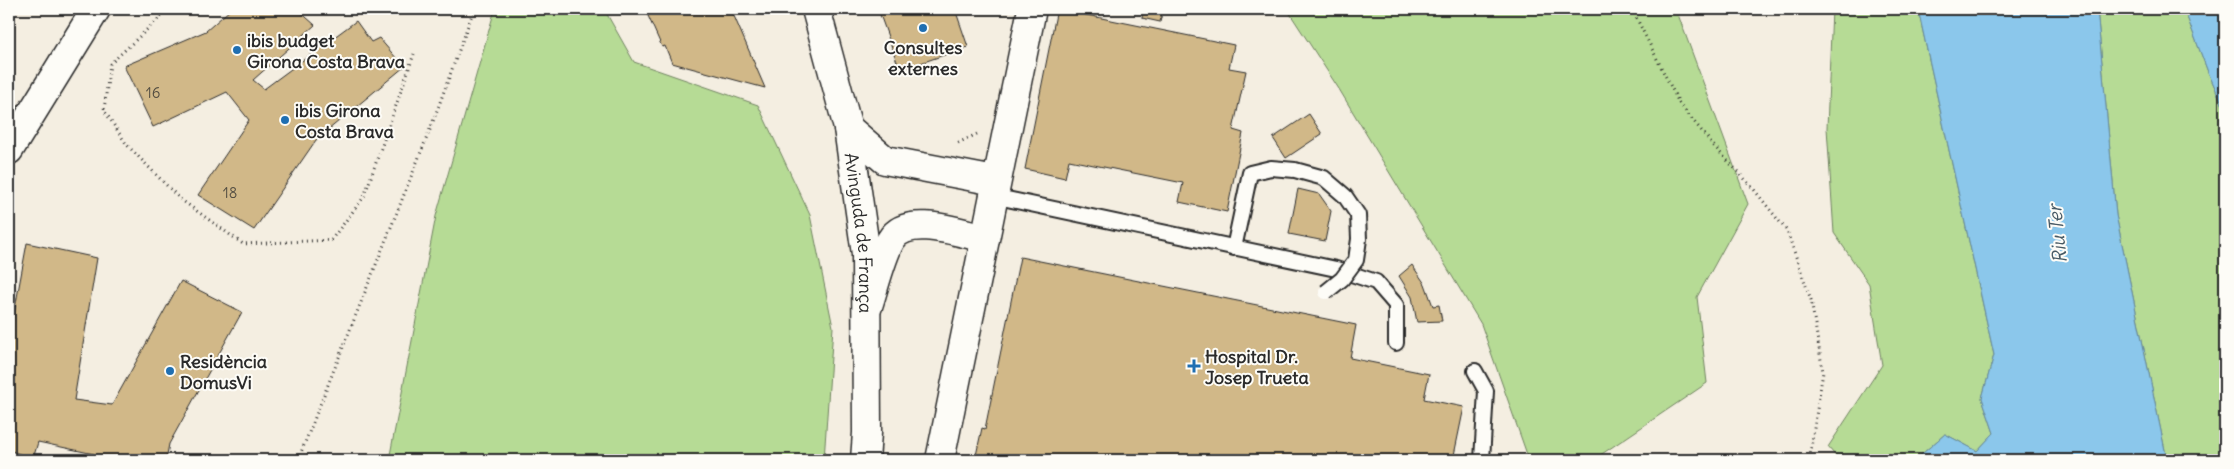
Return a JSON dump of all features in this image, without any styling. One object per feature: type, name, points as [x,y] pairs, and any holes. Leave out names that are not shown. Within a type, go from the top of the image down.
[{"type":"street","points":[[9,150],[96,9]]},
{"type":"street","name":"Avinguda de França","points":[[816,9],[848,128],[866,254],[865,460]]},
{"type":"street","points":[[940,460],[1032,9]]},
{"type":"street","points":[[848,128],[885,160],[994,189]]},
{"type":"street","points":[[867,307],[891,239],[903,229],[919,224],[985,238]]},
{"type":"lane","points":[[1234,248],[1250,173],[1271,168],[1295,170],[1324,178],[1346,196],[1358,215],[1359,240],[1356,260],[1342,279],[1326,292]]},
{"type":"lane","points":[[994,189],[1234,248],[1336,269],[1376,282],[1396,305],[1396,343]]},
{"type":"lane","points":[[1475,371],[1486,390],[1482,460]]},
{"type":"path","points":[[168,9],[110,64],[104,110],[127,145],[180,199],[243,244],[331,240],[364,197],[414,54]]},
{"type":"path","points":[[298,460],[431,127],[474,9]]},
{"type":"path","points":[[1632,9],[1679,103],[1713,145],[1752,187],[1787,231],[1812,300],[1823,372],[1809,460]]},
{"type":"green space","points":[[495,9],[604,9],[634,62],[758,105],[810,215],[833,327],[824,460],[389,460],[436,216]]},
{"type":"green space","points":[[1287,9],[1676,9],[1748,204],[1697,297],[1707,383],[1593,460],[1529,460],[1481,324],[1339,89]]},
{"type":"green space","points":[[1832,9],[1918,9],[1994,355],[1982,398],[1994,433],[1977,451],[1945,434],[1915,460],[1839,460],[1828,447],[1882,365],[1869,284],[1834,233],[1827,128]]},
{"type":"green space","points":[[2097,9],[2184,9],[2225,110],[2225,460],[2167,460],[2116,215]]},
{"type":"water","name":"Riu Ter","points":[[1918,9],[2097,9],[2116,215],[2167,460],[1915,460],[1945,434],[1977,451],[1994,433],[1982,398],[1994,355]]},
{"type":"water","points":[[2184,9],[2225,9],[2225,110],[2208,72]]},
{"type":"building","points":[[231,9],[297,9],[315,25],[253,80],[264,89],[356,21],[371,42],[379,38],[404,67],[316,140],[254,230],[198,195],[249,120],[227,92],[153,127],[124,66],[206,31]]},
{"type":"building","points":[[645,9],[731,9],[765,88],[672,63],[665,46],[662,47]]},
{"type":"building","name":"Consultes externes","points":[[878,9],[955,9],[968,47],[900,70]]},
{"type":"building","points":[[1057,9],[1234,45],[1229,68],[1246,71],[1233,130],[1243,133],[1227,212],[1179,202],[1183,183],[1069,160],[1065,178],[1025,169]]},
{"type":"building","points":[[1143,9],[1163,9],[1160,22],[1142,18]]},
{"type":"building","points":[[1309,114],[1322,134],[1286,158],[1273,138]]},
{"type":"building","points":[[1298,189],[1319,194],[1331,211],[1325,241],[1289,234]]},
{"type":"building","name":"Residència DomusVi","points":[[27,243],[97,258],[74,400],[112,405],[181,281],[242,312],[169,444],[166,460],[94,460],[94,454],[38,442],[33,459],[9,450],[9,341]]},
{"type":"building","name":"Hospital Dr. Josep Trueta","points":[[1020,257],[1356,325],[1350,358],[1429,374],[1424,399],[1464,407],[1453,460],[975,460],[982,428],[985,429]]},
{"type":"building","points":[[1412,265],[1425,284],[1433,306],[1439,305],[1442,321],[1417,322],[1412,297],[1399,276]]},
{"type":"place","name":"Consultes externes","points":[[923,28]]},
{"type":"place","name":"ibis budget Girona Costa Brava","points":[[237,50]]},
{"type":"place","name":"ibis Girona Costa Brava","points":[[285,120]]},
{"type":"place","name":"Hospital Dr. Josep Trueta","points":[[1194,366]]},
{"type":"place","name":"Residència DomusVi","points":[[170,371]]}]
